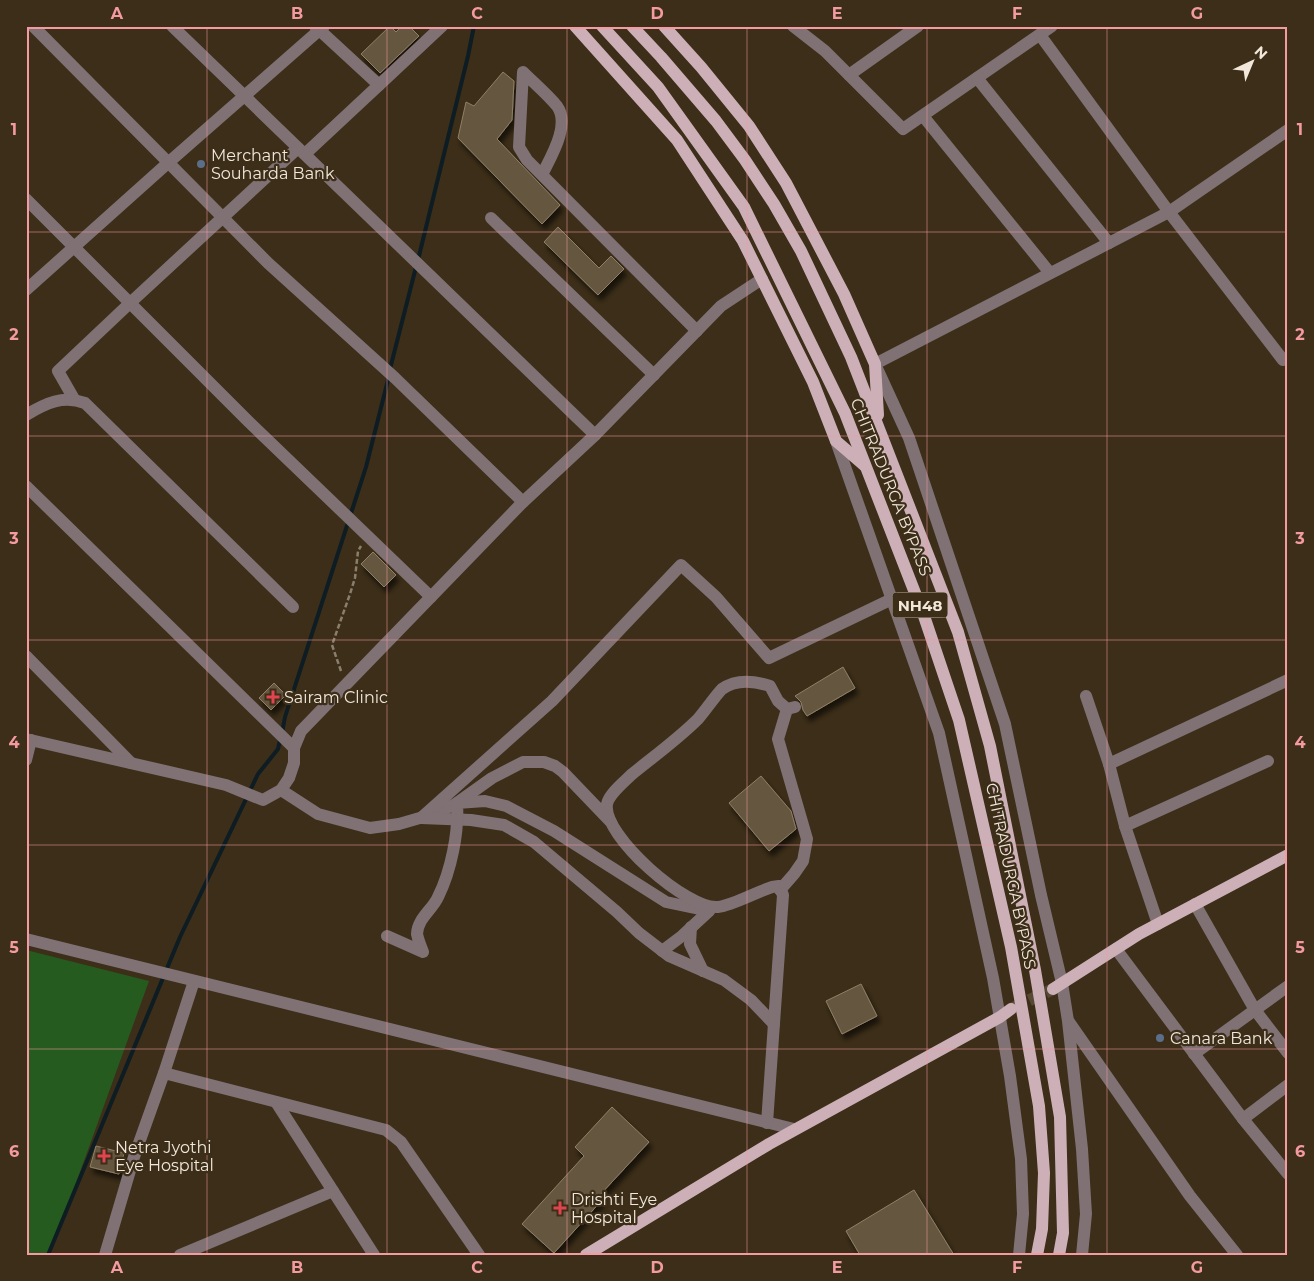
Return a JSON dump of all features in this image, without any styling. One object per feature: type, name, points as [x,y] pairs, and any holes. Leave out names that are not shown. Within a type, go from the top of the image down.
[{"type":"main road","points":[[575,26],[678,140],[743,241],[813,382],[836,441],[866,468]]},
{"type":"main road","name":"CHITRADURGA BYPASS","points":[[602,26],[658,87],[744,207],[845,412],[924,616],[959,720],[1011,946],[1039,1106],[1044,1173],[1042,1229],[1038,1255]]},
{"type":"main road","name":"CHITRADURGA BYPASS","points":[[632,26],[716,121],[774,204],[801,251],[851,357],[958,632],[990,746],[1035,970],[1060,1117],[1063,1232],[1060,1255]]},
{"type":"main road","points":[[664,26],[701,67],[749,126],[786,183],[844,294],[875,364],[878,426]]},
{"type":"main road","points":[[1058,986],[1158,924],[1288,855]]},
{"type":"main road","points":[[586,1255],[794,1129],[1000,1017],[1011,1009]]},
{"type":"street","points":[[33,26],[268,263],[395,378],[523,502]]},
{"type":"street","points":[[172,26],[595,435]]},
{"type":"street","points":[[74,400],[58,371],[222,216],[379,85],[442,26]]},
{"type":"street","points":[[849,75],[918,26]]},
{"type":"street","points":[[796,27],[825,51],[903,129],[1052,26]]},
{"type":"street","points":[[26,290],[319,28],[379,85]]},
{"type":"street","points":[[1040,35],[1169,212],[1283,360],[1288,358]]},
{"type":"street","points":[[542,176],[559,138],[562,126],[561,116],[558,107],[523,72],[519,147],[527,160],[542,176],[697,331]]},
{"type":"street","points":[[977,78],[1109,243]]},
{"type":"street","points":[[923,116],[1050,273]]},
{"type":"street","points":[[1082,1255],[1086,1214],[1082,1149],[1068,1020],[1058,986],[1005,724],[909,438],[875,364],[1169,212],[1288,130]]},
{"type":"street","points":[[26,199],[249,422],[431,597]]},
{"type":"street","points":[[491,218],[654,375]]},
{"type":"street","points":[[26,760],[29,740],[226,786],[263,800],[281,790],[289,778],[294,763],[294,748],[301,731],[523,502],[595,435],[721,306],[762,279]]},
{"type":"street","points":[[26,415],[42,405],[57,400],[74,400],[85,404],[293,607]]},
{"type":"street","points":[[836,441],[939,733],[1000,1017],[1010,1076],[1021,1159],[1023,1214],[1020,1255]]},
{"type":"street","points":[[26,486],[294,748]]},
{"type":"street","points":[[421,818],[552,701],[681,565],[716,597],[769,658],[892,599]]},
{"type":"street","points":[[26,656],[132,764]]},
{"type":"street","points":[[1109,764],[1288,680]]},
{"type":"street","points":[[713,909],[683,895],[663,881],[619,837],[609,818],[607,804],[618,787],[697,720],[722,690],[744,682],[770,686],[778,701],[791,708],[778,740],[807,839],[803,861],[780,890]]},
{"type":"street","points":[[1086,696],[1109,764],[1125,826],[1158,924]]},
{"type":"street","points":[[1125,826],[1268,761]]},
{"type":"street","points":[[281,790],[318,814],[370,828],[399,824],[437,813],[492,778],[523,762],[544,762],[555,766],[562,772],[612,823]]},
{"type":"street","points":[[457,802],[485,801],[506,806],[554,831],[666,902],[713,909]]},
{"type":"street","points":[[387,936],[423,952],[417,933],[423,917],[438,899],[448,872],[458,820],[457,802]]},
{"type":"street","points":[[421,818],[504,825],[534,842],[639,933],[669,956],[724,980],[751,1000],[774,1024]]},
{"type":"street","points":[[662,950],[682,936],[713,909],[772,886],[779,886],[783,895],[768,1123]]},
{"type":"street","points":[[1195,904],[1255,1010],[1288,1053]]},
{"type":"street","points":[[691,927],[690,944],[703,971]]},
{"type":"street","points":[[26,939],[794,1129]]},
{"type":"street","points":[[1116,949],[1194,1054],[1288,1174]]},
{"type":"street","points":[[105,1255],[134,1158],[194,981]]},
{"type":"street","points":[[1194,1054],[1288,986]]},
{"type":"street","points":[[1068,1020],[1190,1196],[1237,1255]]},
{"type":"street","points":[[164,1073],[386,1130],[401,1142],[479,1255]]},
{"type":"street","points":[[1244,1119],[1288,1086]]},
{"type":"street","points":[[276,1102],[374,1255]]},
{"type":"street","points":[[180,1255],[333,1191]]},
{"type":"path","points":[[343,687],[340,666],[332,644],[355,578],[358,551],[369,538]]},
{"type":"green space","points":[[26,950],[149,981],[50,1255],[26,1255]]},
{"type":"building","points":[[390,26],[396,32],[402,26],[409,26],[419,36],[380,73],[361,54]]},
{"type":"building","points":[[503,72],[514,81],[512,120],[497,139],[560,205],[542,224],[458,138],[466,102],[474,106]]},
{"type":"building","points":[[558,227],[599,268],[611,256],[624,269],[598,295],[544,242]]},
{"type":"building","points":[[373,552],[396,575],[384,587],[361,564]]},
{"type":"building","points":[[843,667],[855,688],[807,716],[801,702],[795,696]]},
{"type":"building","points":[[274,683],[286,695],[271,710],[259,698]]},
{"type":"building","points":[[761,776],[791,811],[796,829],[769,851],[729,803]]},
{"type":"building","points":[[861,984],[877,1016],[842,1034],[826,1001]]},
{"type":"building","points":[[612,1107],[649,1142],[599,1196],[603,1199],[554,1253],[522,1224],[584,1156],[575,1147]]},
{"type":"building","points":[[96,1146],[124,1153],[119,1174],[90,1167]]},
{"type":"building","points":[[914,1190],[954,1255],[860,1255],[846,1231]]},
{"type":"waterway","points":[[418,260],[474,26]]},
{"type":"waterway","points":[[390,369],[416,267]]},
{"type":"waterway","points":[[282,733],[285,717],[366,467],[389,376]]},
{"type":"waterway","points":[[48,1255],[180,937],[258,774],[278,749],[280,740]]},
{"type":"tunnel","points":[[1013,1008],[1053,989]]},
{"type":"place","name":"Merchant Souharda Bank","points":[[201,164]]},
{"type":"place","name":"Sairam Clinic","points":[[273,697]]},
{"type":"place","name":"Canara Bank","points":[[1160,1038]]},
{"type":"place","name":"Netra Jyothi Eye Hospital","points":[[104,1156]]},
{"type":"place","name":"Drishti Eye Hospital","points":[[560,1208]]}]
